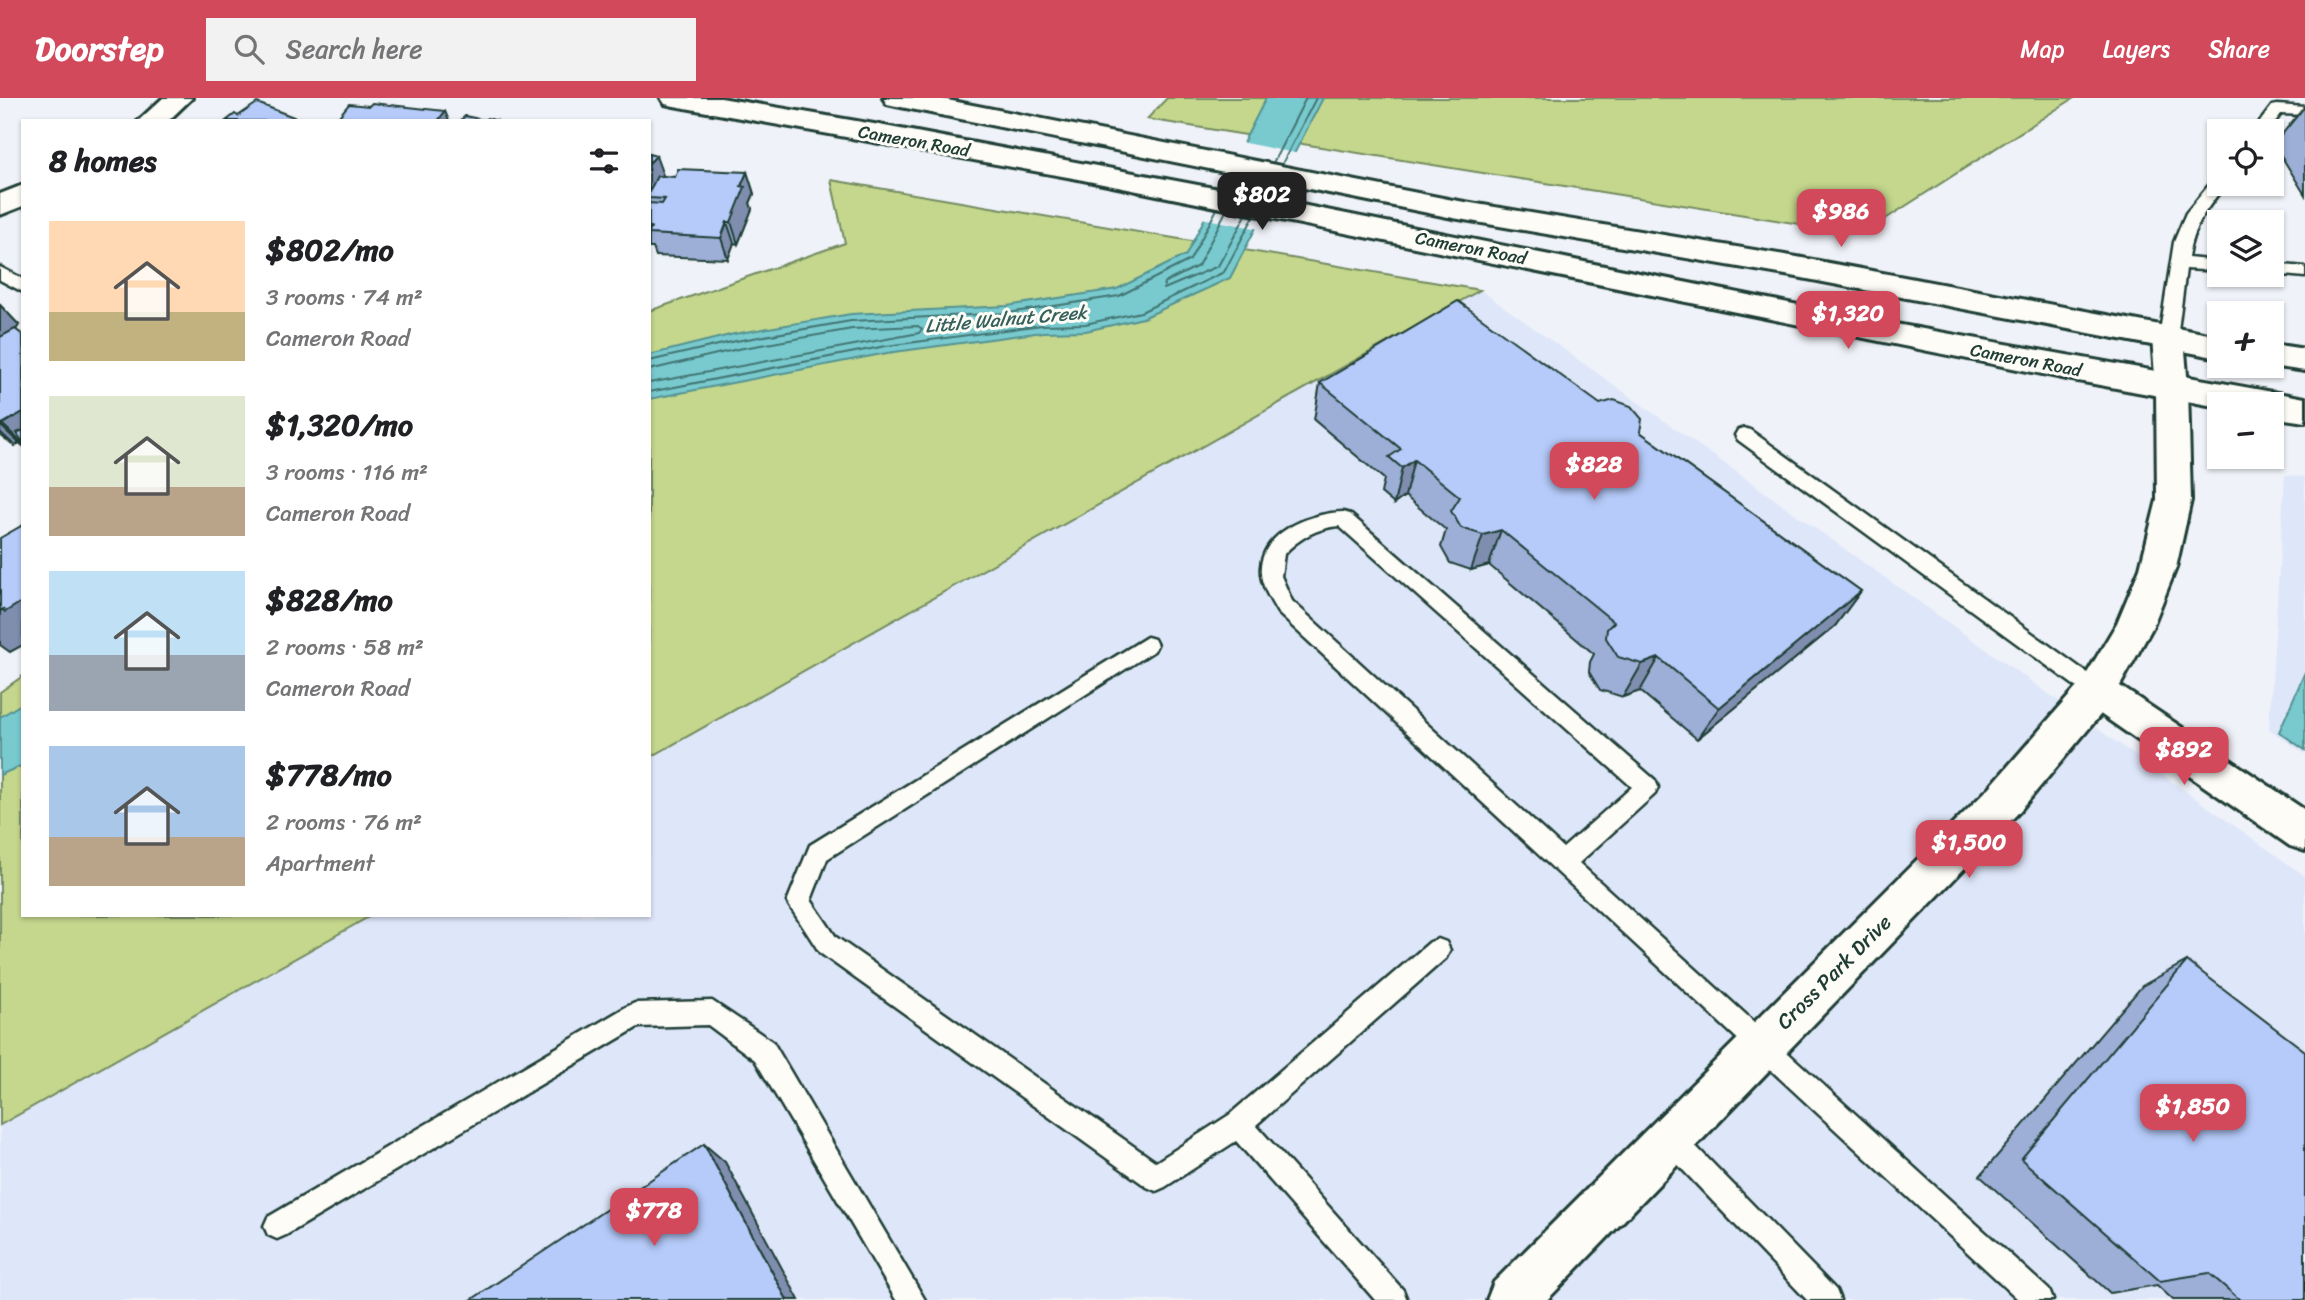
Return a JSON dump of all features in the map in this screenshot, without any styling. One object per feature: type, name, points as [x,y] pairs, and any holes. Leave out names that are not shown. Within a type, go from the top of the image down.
[{"type":"main road","points":[[153,119],[179,98]]},
{"type":"main road","name":"Cameron Road","points":[[674,98],[1092,173],[2207,394]]},
{"type":"main road","name":"Cameron Road","points":[[896,98],[1452,209],[1797,267],[2207,345]]},
{"type":"main road","points":[[0,206],[21,195]]},
{"type":"main road","name":"Cross Park Drive","points":[[1512,1300],[2004,800],[2097,691],[2133,628],[2158,568],[2174,500],[2172,388],[2168,338]]},
{"type":"main road","points":[[2284,357],[2305,360]]},
{"type":"main road","points":[[2284,407],[2305,410]]},
{"type":"main road","points":[[2097,691],[2305,834]]},
{"type":"lane","points":[[2269,119],[2277,109],[2305,111]]},
{"type":"lane","points":[[2168,338],[2182,242],[2194,213],[2208,196]]},
{"type":"lane","points":[[2180,263],[2207,265]]},
{"type":"lane","points":[[2284,270],[2305,272]]},
{"type":"lane","points":[[0,272],[21,286]]},
{"type":"lane","points":[[1744,435],[2097,691]]},
{"type":"lane","points":[[1564,862],[1647,787],[1343,519],[1322,520],[1280,543],[1271,559],[1272,587],[1285,607],[2039,1300]]},
{"type":"lane","points":[[1147,645],[818,852],[799,902],[828,945],[1156,1178],[1238,1124],[1438,950]]},
{"type":"lane","points":[[277,1226],[635,1014],[712,1013],[764,1051],[911,1300]]},
{"type":"lane","points":[[1238,1124],[1393,1300]]},
{"type":"lane","points":[[1670,1138],[1826,1300]]},
{"type":"shaded area","points":[[1480,290],[2305,876],[2305,1300],[0,1300],[0,1116],[340,917],[651,917],[651,743],[1058,515]]},
{"type":"shaded area","points":[[2285,475],[2305,477],[2305,754],[2269,729]]},
{"type":"green space","points":[[1167,98],[2074,98],[1862,234],[1147,119]]},
{"type":"green space","points":[[831,180],[1480,290],[651,757],[651,310],[845,243]]},
{"type":"green space","points":[[21,677],[21,917],[368,917],[0,1125],[0,692]]},
{"type":"water","name":"Little Walnut Creek","points":[[1266,98],[1323,98],[1230,278],[1143,318],[1086,331],[1043,332],[887,353],[651,399],[651,355],[734,334],[851,314],[1007,306],[1117,289],[1186,255]]},
{"type":"water","points":[[2305,672],[2305,750],[2279,732]]},
{"type":"water","points":[[21,704],[21,766],[0,775],[0,717]]},
{"type":"pier","points":[[1240,142],[1300,154],[1260,229],[1201,218]]},
{"type":"building","points":[[257,103],[299,119],[229,119],[235,114],[238,116]]},
{"type":"building","points":[[372,103],[445,111],[439,119],[337,119],[349,104],[369,106]]},
{"type":"building","points":[[678,169],[747,172],[741,186],[745,187],[731,222],[727,222],[721,238],[651,234],[651,203],[662,204],[665,199],[651,198],[651,188],[657,176],[675,177]]},
{"type":"building","points":[[1458,301],[1600,404],[1614,400],[1631,406],[1642,419],[1640,432],[1861,591],[1719,708],[1659,658],[1642,664],[1618,657],[1606,638],[1607,629],[1614,622],[1501,530],[1483,535],[1461,528],[1451,511],[1460,497],[1414,460],[1402,468],[1389,457],[1401,449],[1320,383]]},
{"type":"building","points":[[15,329],[21,334],[21,413],[2,424],[0,423],[0,337]]},
{"type":"building","points":[[21,526],[21,602],[5,612],[3,609],[0,611],[0,538]]},
{"type":"building","points":[[2187,961],[2305,1051],[2305,1300],[2240,1300],[2209,1273],[2160,1281],[2021,1159]]},
{"type":"building","points":[[704,1144],[787,1300],[471,1300]]}]
